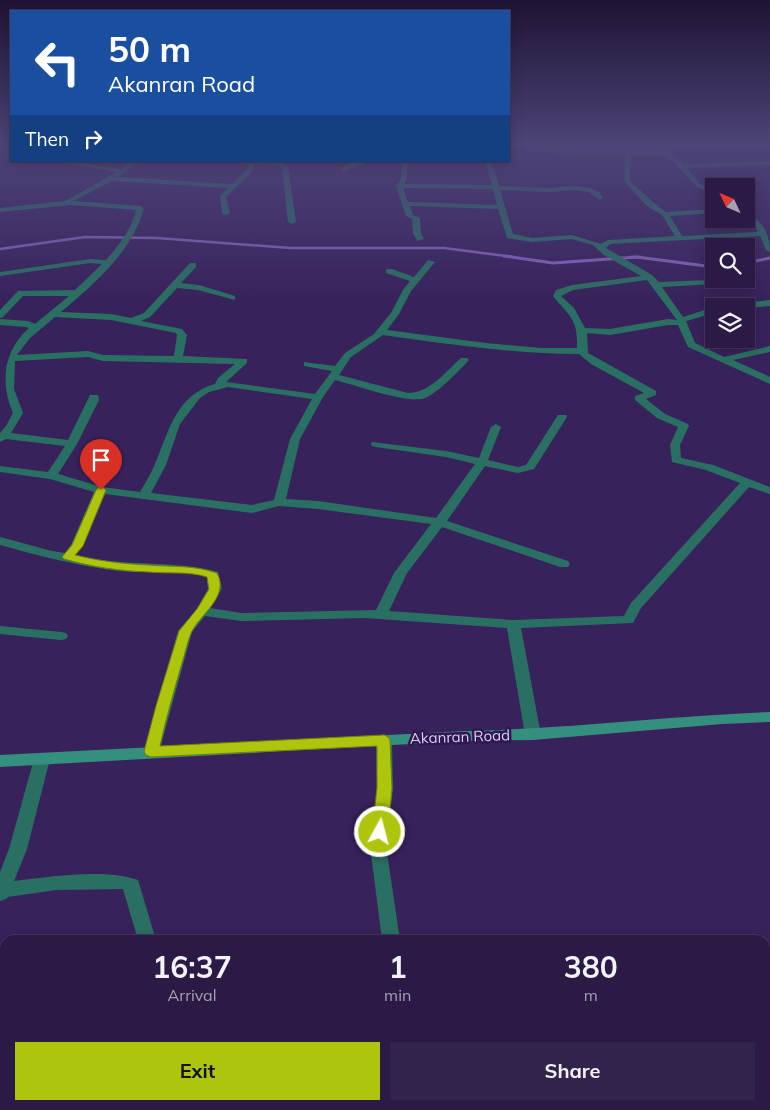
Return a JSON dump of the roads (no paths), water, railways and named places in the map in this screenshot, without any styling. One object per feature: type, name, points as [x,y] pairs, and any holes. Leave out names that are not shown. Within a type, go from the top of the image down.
[{"type":"main road","name":"Akanran Road","points":[[0,760],[384,740],[533,735],[770,717]]},
{"type":"street","points":[[69,202],[79,197]]},
{"type":"street","points":[[223,197],[226,213]]},
{"type":"street","points":[[289,197],[292,222]]},
{"type":"street","points":[[403,197],[410,216],[416,218],[417,233],[420,240]]},
{"type":"street","points":[[499,197],[503,223],[510,236],[532,240],[572,237],[596,243],[607,253],[649,277],[657,285],[680,322],[691,345],[770,381]]},
{"type":"street","points":[[643,197],[665,214],[680,239]]},
{"type":"street","points":[[0,210],[69,202],[140,208],[139,217],[133,229],[107,263],[93,278],[35,328],[18,346],[12,357],[5,403],[18,413],[11,427],[2,437]]},
{"type":"street","points":[[405,204],[500,206]]},
{"type":"street","points":[[665,214],[705,212]]},
{"type":"street","points":[[755,221],[764,234],[770,250]]},
{"type":"street","points":[[601,248],[608,242],[764,234]]},
{"type":"street","points":[[0,274],[90,261],[107,263]]},
{"type":"street","points":[[279,502],[295,439],[318,397],[334,372],[348,355],[380,332],[394,314],[407,290],[431,262]]},
{"type":"street","points":[[132,321],[146,315],[193,264]]},
{"type":"street","points":[[389,270],[415,280]]},
{"type":"street","points":[[582,351],[582,330],[571,310],[556,296],[559,292],[572,288],[649,277]]},
{"type":"street","points":[[657,285],[705,282]]},
{"type":"street","points":[[175,285],[199,288],[232,298]]},
{"type":"street","points":[[0,315],[21,293],[76,293]]},
{"type":"street","points":[[755,305],[770,303]]},
{"type":"street","points":[[582,330],[610,332],[668,322],[680,322],[705,313]]},
{"type":"street","points":[[53,314],[111,317],[179,331],[182,335],[178,359]]},
{"type":"street","points":[[0,322],[18,323],[35,328]]},
{"type":"street","points":[[380,332],[486,346],[541,351],[582,351],[594,362],[652,393],[639,398],[661,416],[684,426],[675,445],[676,460],[709,467],[770,491]]},
{"type":"street","points":[[722,360],[770,349]]},
{"type":"street","points":[[0,356],[88,354],[103,358],[244,361],[221,380],[220,386]]},
{"type":"street","points":[[307,364],[408,396],[421,396],[430,391],[464,360]]},
{"type":"street","points":[[144,495],[160,465],[176,424],[196,396],[205,390],[228,384],[318,397]]},
{"type":"street","points":[[51,476],[72,444],[94,397]]},
{"type":"street","points":[[376,444],[446,454],[518,470],[530,468],[562,417]]},
{"type":"street","points":[[381,614],[390,590],[482,462],[496,427]]},
{"type":"street","points":[[2,437],[72,444]]},
{"type":"street","points":[[0,469],[51,476],[101,490],[252,509],[279,502],[318,505],[439,522],[564,564]]},
{"type":"street","points":[[202,611],[241,617],[381,614],[513,624],[628,620],[636,606],[747,482]]},
{"type":"street","points":[[68,557],[77,546],[101,490]]},
{"type":"street","points":[[0,541],[51,555],[95,564],[149,569],[199,570],[213,576],[215,589],[202,611],[186,631],[162,706],[151,752]]},
{"type":"street","points":[[513,624],[533,735]]},
{"type":"street","points":[[0,630],[61,636]]},
{"type":"street","points":[[384,740],[385,788],[378,846],[390,935]]},
{"type":"street","points":[[1,892],[18,849],[42,759]]},
{"type":"street","points":[[1,892],[56,883],[123,882],[132,885],[146,935]]},
{"type":"waterway","points":[[0,249],[85,237],[157,238],[291,248],[444,248],[513,257]]},
{"type":"waterway","points":[[504,256],[553,263],[637,257]]},
{"type":"waterway","points":[[630,257],[637,257]]},
{"type":"waterway","points":[[637,257],[705,266]]},
{"type":"waterway","points":[[755,261],[770,258]]}]
